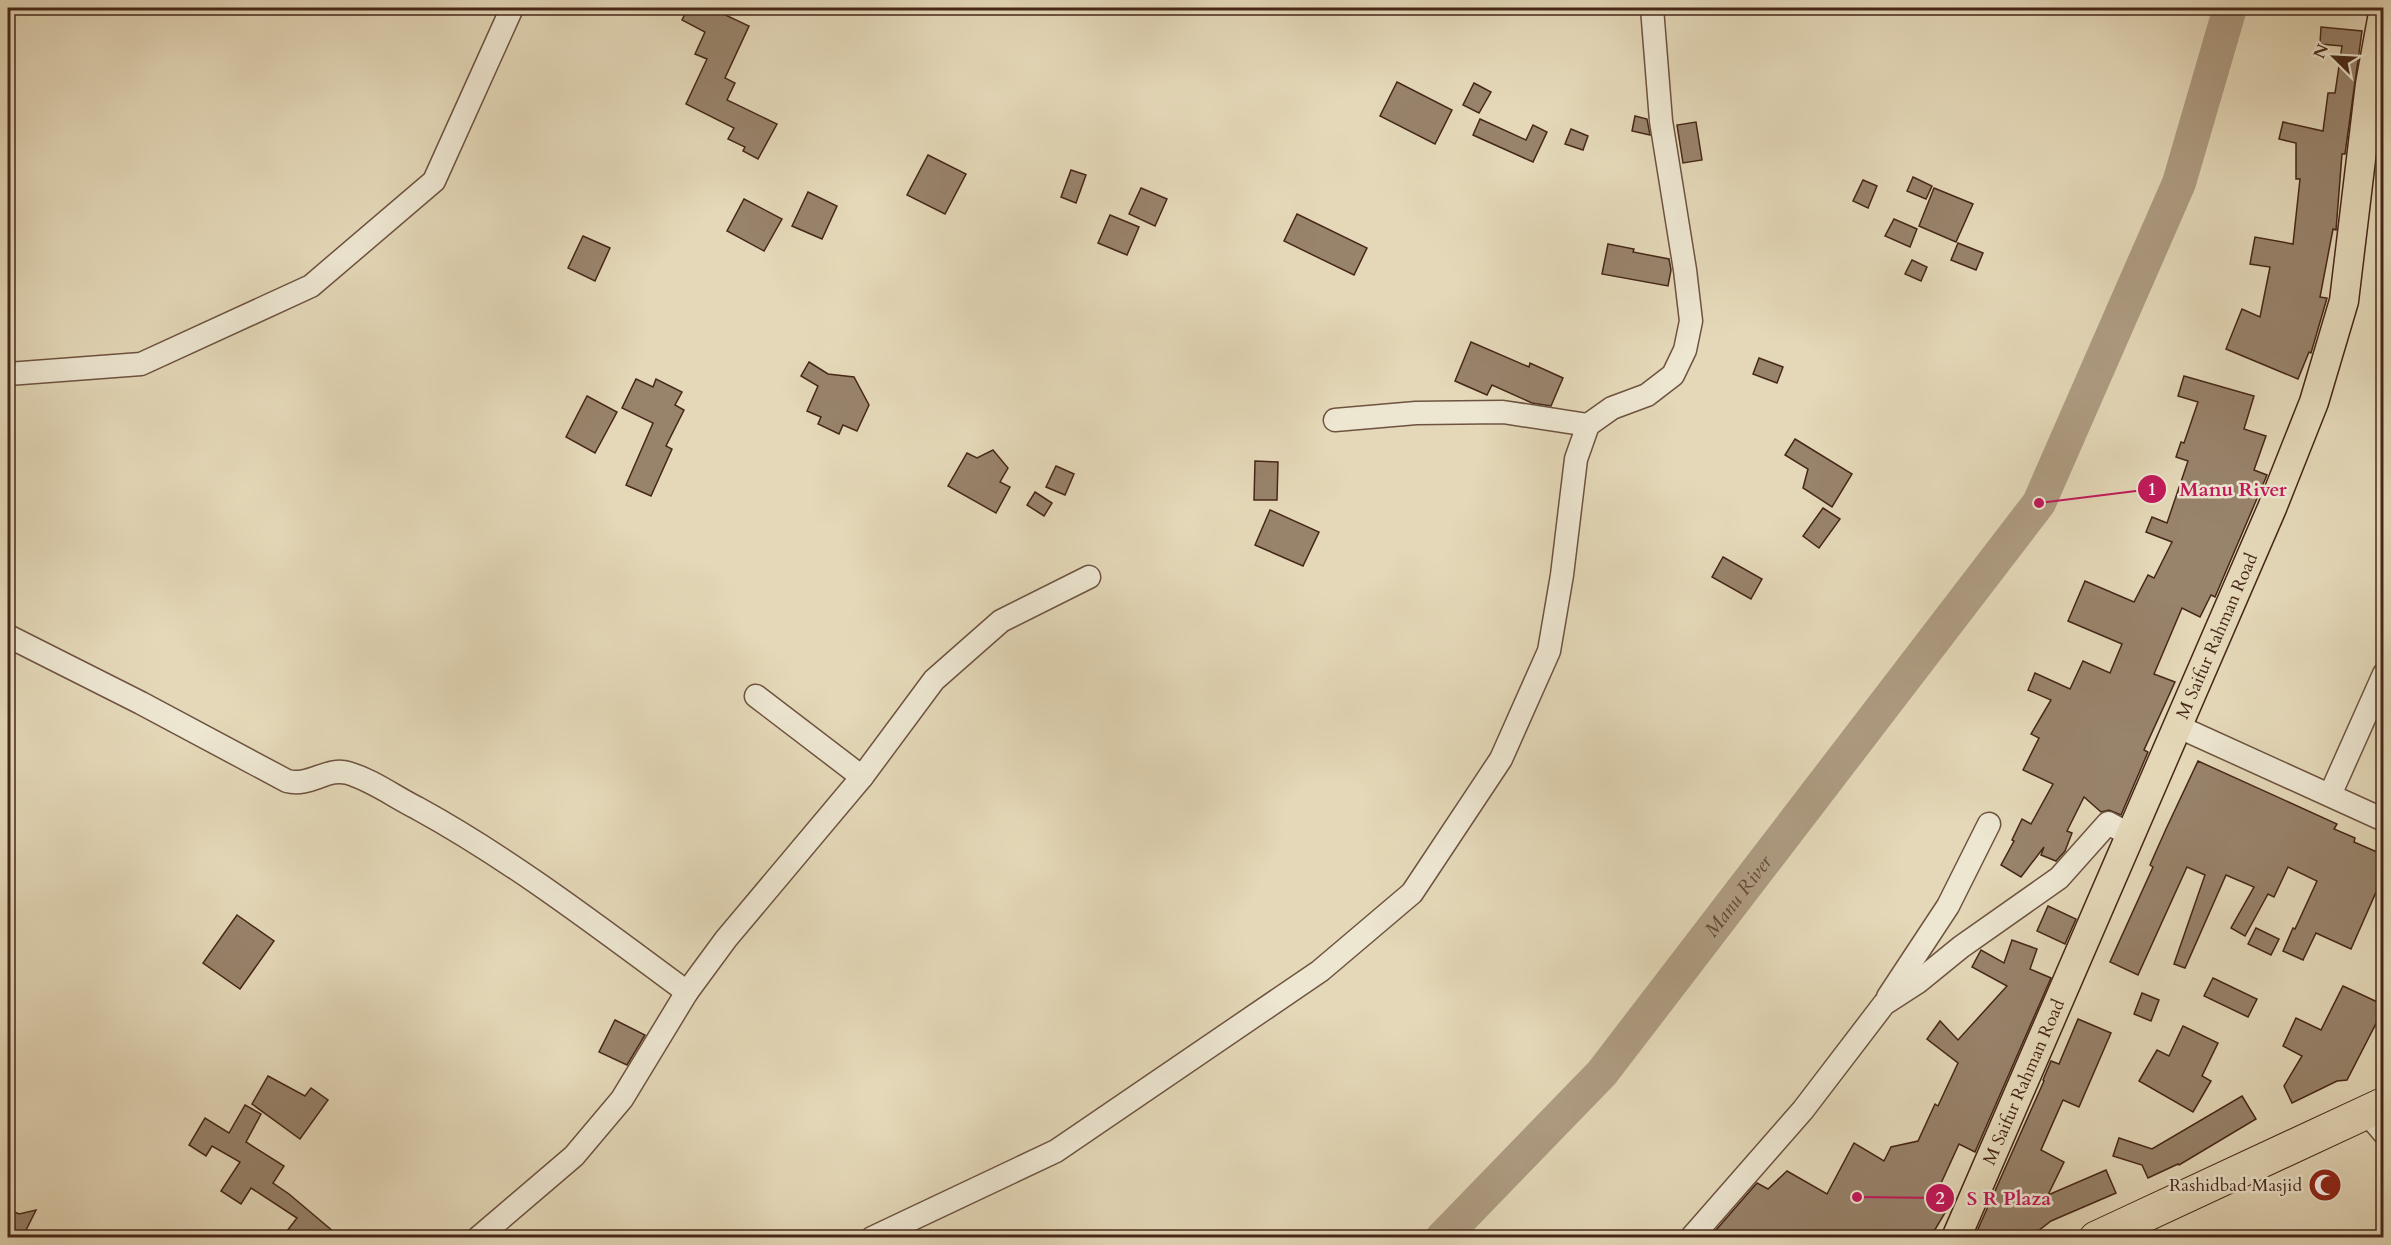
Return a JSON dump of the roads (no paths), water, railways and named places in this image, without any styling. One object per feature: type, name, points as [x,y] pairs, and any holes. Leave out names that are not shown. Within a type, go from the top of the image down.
[{"type":"highway","points":[[2096,1238],[2378,1117]]},
{"type":"main road","name":"M Saifur Rahman Road","points":[[1956,1238],[2272,508],[2310,412],[2344,301],[2370,84],[2384,8]]},
{"type":"street","points":[[8,374],[141,364],[311,286],[434,181],[512,8]]},
{"type":"street","points":[[872,1238],[1056,1151],[1320,971],[1412,893],[1501,759],[1549,651],[1562,575],[1576,459],[1588,425],[1612,408],[1647,395],[1673,375],[1685,350],[1691,321],[1661,121],[1652,8]]},
{"type":"street","points":[[1335,420],[1416,412],[1503,412],[1588,425]]},
{"type":"street","points":[[478,1238],[574,1156],[622,1099],[687,992],[726,939],[862,777],[934,680],[1001,621],[1089,578]]},
{"type":"street","points":[[8,636],[141,703],[287,781],[303,783],[342,771],[375,786],[449,826],[578,912],[687,992]]},
{"type":"street","points":[[2330,795],[2384,674]]},
{"type":"street","points":[[756,696],[862,777]]},
{"type":"street","points":[[2176,726],[2384,820]]},
{"type":"street","points":[[1884,1004],[1918,982],[1961,947],[2058,878],[2108,823],[2130,835]]},
{"type":"street","points":[[1690,1238],[1803,1110],[1884,1004],[1948,906],[1989,824]]},
{"type":"waterway","name":"Manu River","points":[[1442,1238],[1602,1073],[2039,503],[2179,183],[2230,8]]},
{"type":"place","name":"Manu River","points":[[2039,503]]},
{"type":"place","name":"Rashidbad Masjid","points":[[2325,1185]]},
{"type":"place","name":"S R Plaza","points":[[1857,1197]]}]
